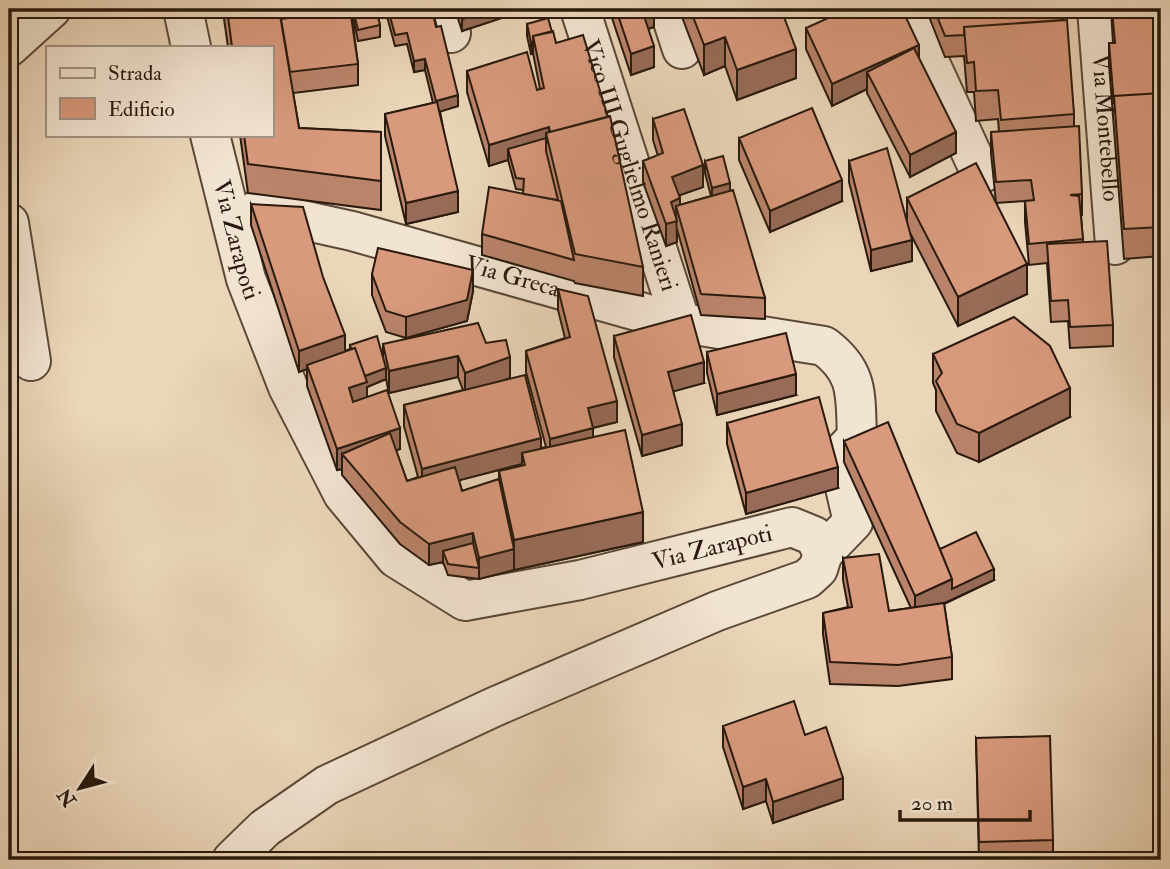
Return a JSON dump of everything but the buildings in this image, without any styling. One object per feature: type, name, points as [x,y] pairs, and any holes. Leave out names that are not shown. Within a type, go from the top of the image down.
[{"type":"street","points":[[9,47],[51,9]]},
{"type":"street","points":[[183,9],[191,46]]},
{"type":"street","name":"Vico III Guglielmo Ranieri","points":[[580,9],[681,323]]},
{"type":"street","points":[[669,9],[682,48]]},
{"type":"street","points":[[905,9],[981,174]]},
{"type":"street","name":"Via Montebello","points":[[1097,9],[1115,245]]},
{"type":"street","name":"Via Zarapoti","points":[[210,136],[224,203],[246,279],[288,387],[343,494],[396,558],[465,601],[580,580],[792,527],[814,537],[823,553]]},
{"type":"street","name":"Via Greca","points":[[224,203],[352,231],[513,279],[681,323],[824,346],[844,361],[854,386],[857,437],[838,457],[853,522],[823,553]]},
{"type":"street","points":[[9,223],[32,360]]},
{"type":"street","points":[[232,860],[265,828],[327,785],[506,701],[717,611],[807,579],[818,569],[823,553]]}]
